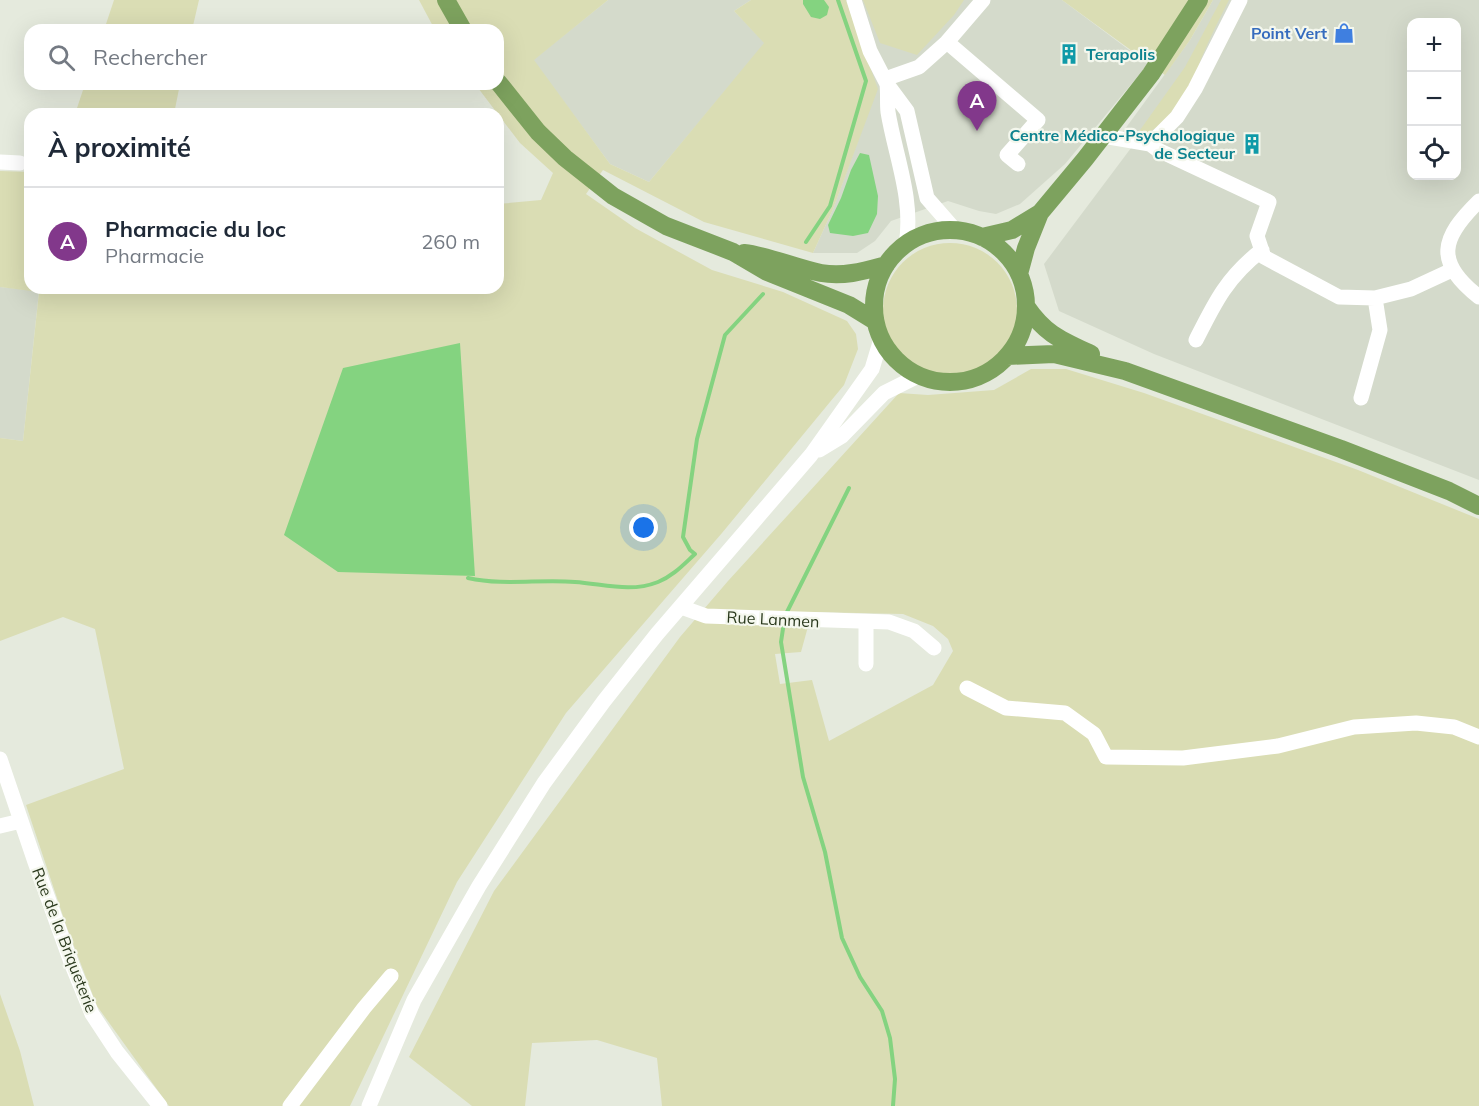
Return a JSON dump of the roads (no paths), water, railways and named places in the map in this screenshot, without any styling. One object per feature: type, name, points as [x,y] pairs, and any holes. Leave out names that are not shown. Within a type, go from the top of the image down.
[{"type":"main road","points":[[446,0],[460,24]]},
{"type":"main road","points":[[1019,274],[1026,248],[1040,213],[1151,74],[1199,0]]},
{"type":"main road","points":[[504,90],[538,132],[565,158],[613,196],[666,226],[733,252],[767,272],[875,314]]},
{"type":"main road","points":[[982,237],[1012,230],[1040,213]]},
{"type":"main road","points":[[955,230],[982,237],[997,246],[1010,259],[1019,274],[1026,306],[1017,341],[992,369],[976,377],[957,381],[938,381],[920,375],[904,366],[891,354],[881,339],[875,314],[875,292],[886,265],[906,244],[938,231],[955,230]]},
{"type":"main road","points":[[733,252],[753,254],[820,273],[858,273],[886,265]]},
{"type":"main road","points":[[1026,306],[1038,323],[1056,338],[1125,371],[1341,449],[1449,491],[1479,506]]},
{"type":"main road","points":[[1006,356],[1054,354],[1125,371]]},
{"type":"street","points":[[855,0],[870,51],[886,81],[907,111],[927,198],[955,230]]},
{"type":"street","points":[[886,81],[919,67],[946,42],[983,0]]},
{"type":"street","points":[[1144,143],[1177,117],[1195,89],[1240,0]]},
{"type":"street","points":[[946,42],[1038,120],[1007,155],[1018,164]]},
{"type":"street","points":[[886,81],[888,110],[908,210],[906,244]]},
{"type":"street","points":[[1103,136],[1144,143],[1269,202],[1257,236],[1264,257],[1339,297],[1375,298],[1412,289],[1452,270]]},
{"type":"street","points":[[0,162],[20,163]]},
{"type":"street","points":[[1479,201],[1451,233],[1447,250],[1452,270],[1479,297]]},
{"type":"street","points":[[1196,340],[1221,291],[1246,262],[1262,250]]},
{"type":"street","points":[[1361,398],[1380,330],[1375,298]]},
{"type":"street","points":[[369,1106],[414,1000],[479,886],[532,801],[604,700],[811,455],[872,369],[881,339]]},
{"type":"street","points":[[811,455],[842,436],[884,393],[920,375]]},
{"type":"street","name":"Rue Lanmen","points":[[681,607],[706,616],[889,622],[914,631],[934,648]]},
{"type":"street","points":[[866,664],[867,622]]},
{"type":"street","points":[[967,688],[1006,708],[1065,713],[1094,734],[1106,757],[1183,758],[1278,746],[1354,727],[1416,723],[1454,727],[1479,737]]},
{"type":"street","name":"Rue de la Briqueterie","points":[[0,759],[72,965],[92,1014],[117,1052],[160,1106]]},
{"type":"street","points":[[0,826],[21,821]]},
{"type":"street","points":[[290,1106],[391,976]]},
{"type":"waterway","points":[[806,242],[830,206],[866,81],[838,0]]},
{"type":"waterway","points":[[468,578],[495,582],[562,581],[637,587],[663,580],[695,554],[683,537],[697,439],[725,335],[763,294]]},
{"type":"waterway","points":[[786,614],[849,488]]},
{"type":"waterway","points":[[784,622],[781,642],[803,777],[825,852],[842,938],[860,977],[882,1011],[890,1038],[895,1079],[893,1106]]},
{"type":"place","name":"Point Vert","points":[[1344,33]]},
{"type":"place","name":"Terapolis","points":[[1069,54]]},
{"type":"place","name":"Pharmacie du loc","points":[[977,131]]},
{"type":"place","name":"Centre Médico-Psychologique de Secteur","points":[[1252,144]]}]
